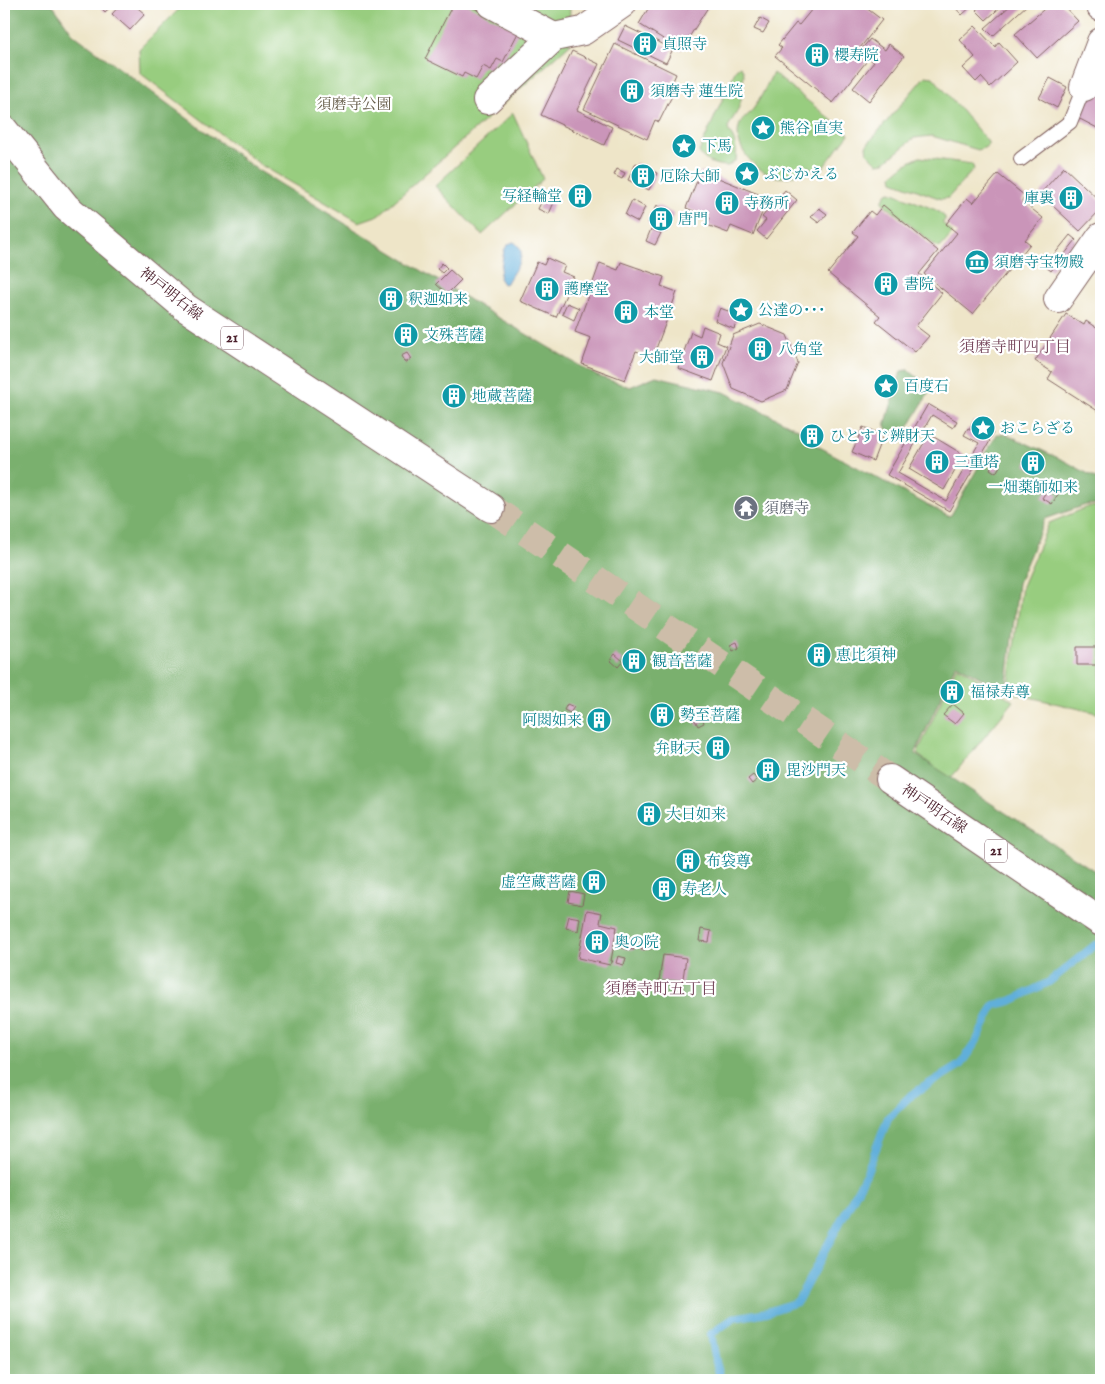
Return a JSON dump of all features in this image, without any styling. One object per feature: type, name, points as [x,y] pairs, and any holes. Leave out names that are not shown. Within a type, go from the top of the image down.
[{"type":"main road","points":[[492,4],[554,37]]},
{"type":"main road","points":[[487,100],[554,37],[583,32],[622,4]]},
{"type":"main road","points":[[1084,87],[1101,42]]},
{"type":"main road","name":"神戸明石線","points":[[4,130],[66,208],[186,308],[491,508]]},
{"type":"main road","points":[[1058,300],[1101,236]]},
{"type":"main road","name":"神戸明石線","points":[[890,779],[1101,922]]},
{"type":"lane","points":[[1022,159],[1070,122],[1084,87]]},
{"type":"green space","points":[[4,4],[52,4],[73,34],[256,169],[597,376],[630,387],[656,376],[724,392],[806,433],[804,438],[814,444],[948,516],[951,515],[997,434],[1006,434],[1065,461],[1101,481],[1101,504],[1086,505],[1045,519],[1018,583],[1006,692],[956,664],[915,754],[1101,875],[1101,1380],[4,1380]]},
{"type":"green space","name":"須磨寺公園","points":[[184,4],[570,4],[569,45],[379,215],[359,222],[261,165],[140,73],[139,49]]},
{"type":"green space","points":[[740,66],[744,74],[741,100],[738,110],[728,127],[736,146],[736,160],[728,166],[711,163],[699,152],[736,69]]},
{"type":"green space","points":[[773,73],[849,134],[818,174],[808,166],[788,177],[770,175],[752,162],[740,145],[738,136],[740,124],[757,104]]},
{"type":"green space","points":[[925,76],[933,77],[988,142],[988,145],[978,150],[932,136],[914,138],[885,162],[877,163],[867,153],[866,146]]},
{"type":"green space","points":[[513,113],[543,179],[482,235],[435,186]]},
{"type":"green space","points":[[920,157],[972,164],[974,169],[948,198],[941,199],[893,181],[892,176],[898,170]]},
{"type":"green space","points":[[891,192],[936,210],[945,217],[943,224],[952,234],[941,247],[938,248],[883,203],[887,193]]},
{"type":"green space","points":[[908,370],[929,386],[930,391],[903,436],[898,437],[888,431],[885,426],[901,371]]},
{"type":"green space","points":[[1101,506],[1101,714],[1008,692],[1022,586],[1049,523],[1088,507]]},
{"type":"green space","points":[[957,666],[1014,701],[950,779],[917,754]]},
{"type":"water","points":[[514,242],[519,247],[521,257],[507,283],[503,284],[499,278],[504,251],[508,245]]},
{"type":"building","points":[[98,4],[114,4],[105,12]]},
{"type":"building","points":[[121,4],[133,4],[145,14],[130,30],[112,14]]},
{"type":"building","points":[[453,4],[466,4],[519,31],[503,62],[497,59],[491,70],[483,66],[476,79],[464,73],[462,77],[425,59]]},
{"type":"building","points":[[651,4],[710,4],[681,50],[639,24]]},
{"type":"building","name":"櫻寿院","points":[[808,4],[861,4],[882,20],[856,53],[866,62],[833,103],[775,56],[782,48],[778,45],[796,23],[799,25],[813,8]]},
{"type":"building","points":[[952,4],[974,4],[962,15]]},
{"type":"building","points":[[983,4],[1004,4],[986,20],[976,10]]},
{"type":"building","points":[[1012,4],[1028,4],[993,36],[985,28]]},
{"type":"building","points":[[1050,4],[1062,4],[1078,21],[1037,58],[1015,34]]},
{"type":"building","points":[[760,18],[769,23],[763,33],[754,29]]},
{"type":"building","name":"貞照寺","points":[[625,26],[673,49],[666,63],[618,40]]},
{"type":"building","points":[[975,26],[995,47],[999,42],[1017,62],[990,87],[981,77],[976,82],[963,68],[975,57],[960,40]]},
{"type":"building","points":[[870,39],[885,50],[889,44],[904,56],[869,101],[853,88],[874,62],[860,51]]},
{"type":"building","name":"須磨寺 蓮生院","points":[[615,44],[676,74],[669,90],[674,92],[659,122],[655,120],[647,139],[584,109]]},
{"type":"building","points":[[572,51],[599,64],[577,110],[612,127],[604,145],[541,115]]},
{"type":"building","points":[[1050,78],[1067,87],[1057,108],[1039,98]]},
{"type":"building","points":[[1095,84],[1101,87],[1101,130],[1078,118]]},
{"type":"building","name":"厄除大師","points":[[636,163],[657,173],[649,190],[628,180]]},
{"type":"building","name":"庫裏","points":[[1064,167],[1101,202],[1101,209],[1080,231],[1040,194]]},
{"type":"building","points":[[617,169],[625,173],[622,179],[614,175]]},
{"type":"building","points":[[739,169],[749,173],[751,176],[749,181],[746,182],[736,178]]},
{"type":"building","name":"寺務所","points":[[701,171],[768,198],[753,235],[731,226],[728,233],[707,225],[710,218],[686,208]]},
{"type":"building","points":[[998,174],[1025,196],[1022,201],[1043,218],[1025,240],[1030,244],[973,314],[924,274],[957,233],[946,224],[967,198],[973,203]]},
{"type":"building","name":"写経輪堂","points":[[580,190],[586,196],[580,202],[574,196]]},
{"type":"building","points":[[785,190],[797,200],[766,239],[757,231],[766,220],[762,217]]},
{"type":"building","points":[[544,196],[555,200],[549,214],[538,209]]},
{"type":"building","points":[[632,200],[645,207],[638,222],[625,215]]},
{"type":"building","name":"唐門","points":[[657,205],[674,214],[666,232],[648,223]]},
{"type":"building","name":"書院","points":[[883,205],[938,251],[919,274],[942,293],[916,326],[929,336],[915,352],[876,321],[880,316],[828,273],[858,236],[853,232],[870,211],[875,215]]},
{"type":"building","points":[[819,208],[827,214],[819,223],[811,217]]},
{"type":"building","points":[[651,229],[661,233],[655,245],[646,241]]},
{"type":"building","points":[[1070,235],[1076,240],[1051,271],[1045,266]]},
{"type":"building","name":"護摩堂","points":[[547,258],[565,266],[562,272],[574,277],[556,317],[520,301],[537,262],[544,265]]},
{"type":"building","name":"本堂","points":[[621,262],[664,277],[661,286],[677,292],[653,357],[636,351],[625,380],[582,364],[591,338],[575,332],[600,263],[618,270]]},
{"type":"building","points":[[442,263],[447,268],[442,273],[437,269]]},
{"type":"building","points":[[450,270],[461,280],[447,294],[436,284]]},
{"type":"building","name":"釈迦如来","points":[[391,294],[396,299],[391,304],[386,299]]},
{"type":"building","points":[[567,303],[579,308],[574,320],[562,314]]},
{"type":"building","points":[[720,308],[739,315],[734,329],[715,321]]},
{"type":"building","points":[[1066,314],[1084,325],[1086,321],[1101,331],[1101,413],[1048,379],[1052,372],[1035,361]]},
{"type":"building","name":"八角堂","points":[[760,324],[787,335],[798,363],[787,390],[761,401],[733,389],[723,363],[733,335]]},
{"type":"building","name":"大師堂","points":[[703,326],[720,333],[717,342],[726,346],[713,381],[678,368],[691,332],[700,336]]},
{"type":"building","name":"文殊菩薩","points":[[403,331],[410,333],[409,339],[402,338]]},
{"type":"building","points":[[407,353],[411,359],[405,363],[401,356]]},
{"type":"building","name":"地蔵菩薩","points":[[454,391],[459,396],[454,401],[449,396]]},
{"type":"building","points":[[928,404],[957,421],[953,428],[932,415],[898,473],[946,501],[979,443],[964,435],[968,428],[990,441],[949,511],[887,475]]},
{"type":"building","points":[[973,421],[993,433],[990,439],[970,428]]},
{"type":"building","points":[[863,427],[883,435],[873,461],[852,452]]},
{"type":"building","name":"ひとすじ辨財天","points":[[810,431],[818,435],[814,442],[806,438]]},
{"type":"building","name":"三重塔","points":[[929,434],[964,455],[944,490],[909,469]]},
{"type":"building","name":"一畑薬師如来","points":[[1031,456],[1040,462],[1035,471],[1025,465]]},
{"type":"building","points":[[994,462],[1000,466],[996,473],[990,469]]},
{"type":"building","points":[[1048,489],[1058,494],[1052,504],[1042,498]]},
{"type":"building","points":[[737,642],[739,648],[733,651],[730,645]]},
{"type":"building","points":[[1077,647],[1098,647],[1098,665],[1077,665]]},
{"type":"building","name":"恵比須神","points":[[819,650],[824,655],[819,660],[814,655]]},
{"type":"building","points":[[615,654],[623,661],[618,667],[610,660]]},
{"type":"building","name":"観音菩薩","points":[[634,656],[639,661],[635,666],[629,661]]},
{"type":"building","name":"福禄寿尊","points":[[950,687],[956,690],[953,697],[947,693]]},
{"type":"building","points":[[567,704],[574,707],[570,713],[564,710]]},
{"type":"building","points":[[953,704],[964,713],[955,724],[943,715]]},
{"type":"building","name":"勢至菩薩","points":[[661,710],[667,713],[664,720],[657,716]]},
{"type":"building","name":"阿閦如来","points":[[598,715],[604,719],[601,725],[594,722]]},
{"type":"building","points":[[702,717],[704,723],[698,726],[695,720]]},
{"type":"building","name":"弁財天","points":[[717,743],[723,747],[719,753],[713,749]]},
{"type":"building","name":"毘沙門天","points":[[769,765],[773,771],[767,775],[763,770]]},
{"type":"building","points":[[753,775],[757,780],[752,784],[748,779]]},
{"type":"building","name":"大日如来","points":[[647,809],[653,813],[650,819],[644,815]]},
{"type":"building","name":"布袋尊","points":[[691,856],[693,863],[686,865],[684,858]]},
{"type":"building","name":"虚空蔵菩薩","points":[[591,878],[598,879],[598,886],[590,885]]},
{"type":"building","name":"寿老人","points":[[661,885],[668,886],[668,893],[661,893]]},
{"type":"building","points":[[570,891],[584,894],[582,905],[568,902]]},
{"type":"building","name":"奥の院","points":[[587,910],[602,913],[600,923],[617,927],[611,961],[613,961],[610,965],[578,958]]},
{"type":"building","points":[[569,916],[580,918],[578,931],[566,928]]},
{"type":"building","points":[[701,929],[711,931],[709,942],[699,941]]},
{"type":"building","points":[[624,937],[636,940],[634,950],[622,948]]},
{"type":"building","points":[[650,939],[651,949],[641,950],[640,940]]},
{"type":"building","points":[[663,955],[686,958],[682,985],[659,981]]},
{"type":"building","points":[[618,956],[626,958],[624,965],[616,963]]},
{"type":"waterway","points":[[721,1380],[711,1334],[734,1318],[767,1312],[797,1302],[866,1174],[888,1118],[911,1095],[960,1065],[976,1042],[994,1005],[1011,1001],[1049,982],[1095,945]]},
{"type":"tunnel","points":[[491,508],[890,779]]},
{"type":"place","name":"貞照寺","points":[[645,44]]},
{"type":"place","name":"櫻寿院","points":[[817,55]]},
{"type":"place","name":"須磨寺 蓮生院","points":[[632,91]]},
{"type":"place","name":"熊谷 直実","points":[[763,128]]},
{"type":"place","name":"下馬","points":[[684,146]]},
{"type":"place","name":"ぶじかえる","points":[[747,174]]},
{"type":"place","name":"厄除大師","points":[[643,176]]},
{"type":"place","name":"写経輪堂","points":[[580,196]]},
{"type":"place","name":"庫裏","points":[[1071,198]]},
{"type":"place","name":"寺務所","points":[[727,203]]},
{"type":"place","name":"唐門","points":[[661,219]]},
{"type":"place","name":"須磨寺宝物殿","points":[[977,262]]},
{"type":"place","name":"書院","points":[[886,284]]},
{"type":"place","name":"護摩堂","points":[[547,289]]},
{"type":"place","name":"釈迦如来","points":[[391,299]]},
{"type":"place","name":"公達の･･･","points":[[741,310]]},
{"type":"place","name":"本堂","points":[[626,312]]},
{"type":"place","name":"文殊菩薩","points":[[406,335]]},
{"type":"place","name":"八角堂","points":[[760,349]]},
{"type":"place","name":"大師堂","points":[[702,357]]},
{"type":"place","name":"百度石","points":[[886,386]]},
{"type":"place","name":"地蔵菩薩","points":[[454,396]]},
{"type":"place","name":"おこらざる","points":[[983,428]]},
{"type":"place","name":"ひとすじ辨財天","points":[[812,436]]},
{"type":"place","name":"三重塔","points":[[937,462]]},
{"type":"place","name":"一畑薬師如来","points":[[1033,463]]},
{"type":"place","name":"須磨寺","points":[[746,508]]},
{"type":"place","name":"恵比須神","points":[[819,655]]},
{"type":"place","name":"観音菩薩","points":[[634,661]]},
{"type":"place","name":"福禄寿尊","points":[[952,692]]},
{"type":"place","name":"勢至菩薩","points":[[662,715]]},
{"type":"place","name":"阿閦如来","points":[[599,720]]},
{"type":"place","name":"弁財天","points":[[718,748]]},
{"type":"place","name":"毘沙門天","points":[[768,770]]},
{"type":"place","name":"大日如来","points":[[649,814]]},
{"type":"place","name":"布袋尊","points":[[688,861]]},
{"type":"place","name":"虚空蔵菩薩","points":[[594,882]]},
{"type":"place","name":"寿老人","points":[[664,889]]},
{"type":"place","name":"奥の院","points":[[597,942]]},
{"type":"district","name":"須磨寺町四丁目","points":[[1015,348]]},
{"type":"district","name":"須磨寺町五丁目","points":[[661,990]]}]
